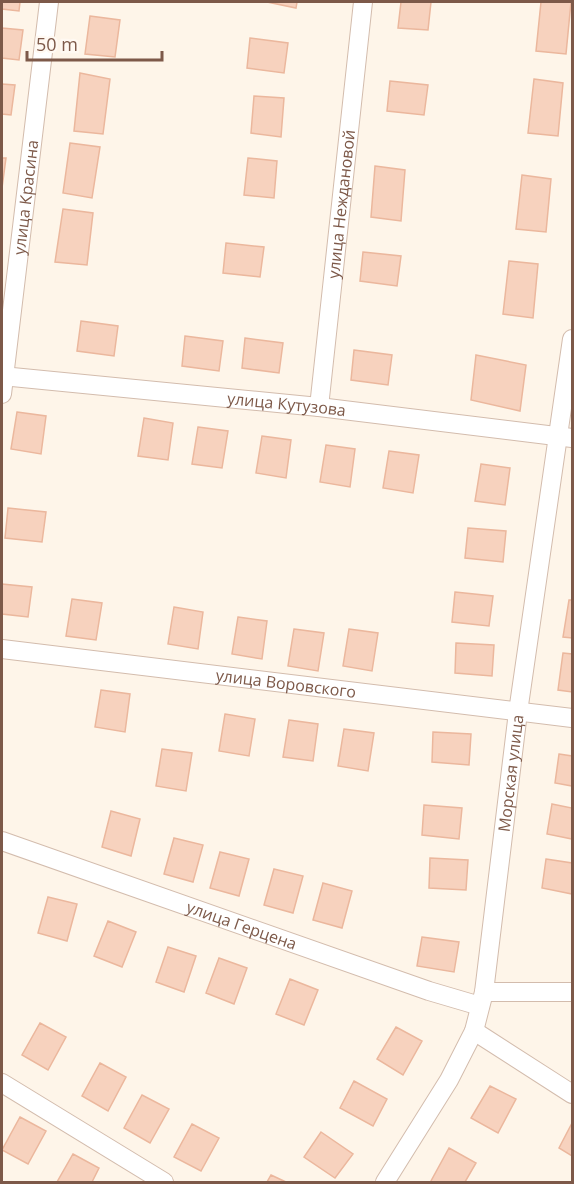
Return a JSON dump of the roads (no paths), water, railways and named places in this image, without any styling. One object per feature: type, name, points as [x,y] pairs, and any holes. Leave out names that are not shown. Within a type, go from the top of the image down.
[{"type":"street","name":"улица Красина","points":[[2,382],[50,2]]},
{"type":"street","name":"улица Неждановой","points":[[319,406],[363,2]]},
{"type":"street","name":"Морская улица","points":[[385,1182],[450,1080],[474,1031],[482,999],[518,712],[566,437],[573,339]]},
{"type":"street","name":"улица Кутузова","points":[[2,382],[319,406],[566,437]]},
{"type":"street","name":"улица Воровского","points":[[2,649],[573,718]]},
{"type":"street","name":"улица Герцена","points":[[2,841],[429,991],[482,999],[573,992]]},
{"type":"street","points":[[474,1031],[573,1094]]},
{"type":"street","points":[[2,1083],[164,1182]]}]
